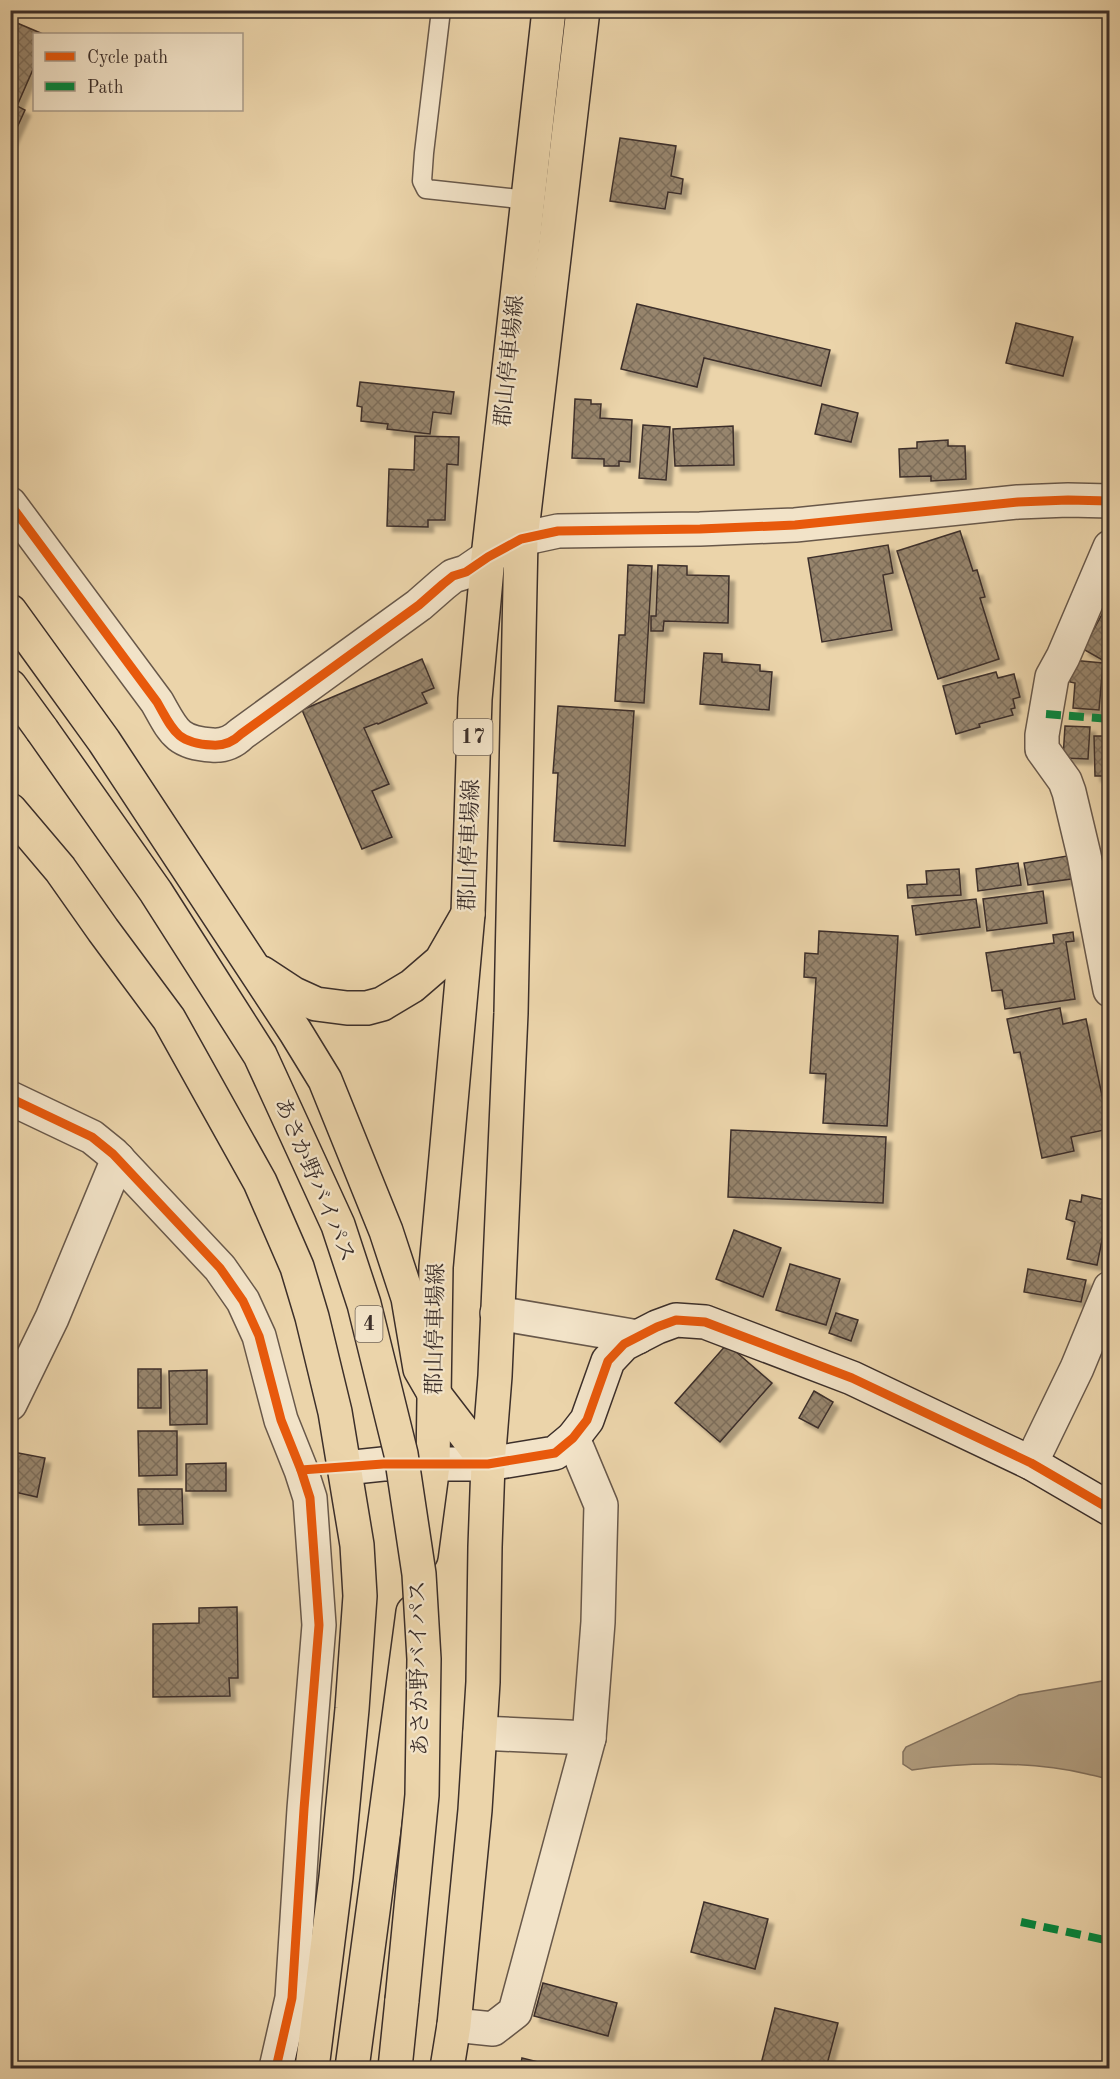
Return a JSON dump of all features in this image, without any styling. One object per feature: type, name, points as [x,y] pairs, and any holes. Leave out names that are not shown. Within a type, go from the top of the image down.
[{"type":"main road","name":"郡山停車場線","points":[[352,2068],[433,1466],[436,1267],[468,914],[475,699],[488,557],[549,10]]},
{"type":"main road","name":"郡山停車場線","points":[[447,2068],[454,2025],[480,1732],[488,1464],[498,1313],[511,1013],[521,539],[583,10]]},
{"type":"main road","points":[[10,611],[104,741],[325,1080],[386,1231],[408,1298],[420,1369],[435,1395],[488,1464]]},
{"type":"main road","name":"あさか野バイパス","points":[[10,687],[156,892],[260,1055],[338,1225],[364,1304],[400,1454],[418,1574],[424,1659],[422,1795],[395,2068]]},
{"type":"main road","points":[[10,810],[60,869],[169,1019],[260,1182],[297,1267],[312,1317],[335,1412],[357,1545],[360,1596],[336,1876],[312,2068]]},
{"type":"main road","points":[[251,964],[294,994],[316,1004],[367,1008],[382,1004],[412,986],[441,961],[468,914]]},
{"type":"street","points":[[10,504],[157,702],[174,731],[181,738],[192,743],[218,746],[233,742],[419,605],[453,576],[466,572],[521,539],[558,531],[795,525],[1018,502],[1110,501]]},
{"type":"street","points":[[1110,547],[1052,678],[1042,735],[1042,749],[1065,781],[1069,792],[1084,855],[1110,990]]},
{"type":"street","points":[[10,1098],[92,1137],[118,1159],[220,1268],[243,1301],[259,1336],[286,1434],[310,1498],[319,1625],[292,1998],[276,2068]]},
{"type":"street","points":[[10,1404],[52,1318],[118,1159]]},
{"type":"street","points":[[1030,1463],[1077,1368],[1110,1288]]},
{"type":"street","points":[[498,1313],[638,1337]]},
{"type":"street","points":[[301,1470],[382,1464],[433,1466],[488,1464],[555,1453],[573,1438],[587,1420],[608,1360],[624,1344],[676,1320],[705,1322],[852,1378],[1030,1463],[1110,1509]]},
{"type":"street","points":[[454,2025],[493,2029],[515,2012],[589,1738],[598,1622],[601,1505],[573,1438]]},
{"type":"street","points":[[480,1732],[589,1738]]},
{"type":"lane","points":[[441,10],[422,181],[426,189],[528,200]]},
{"type":"shaded area","points":[[1109,1680],[1109,1780],[1066,1770],[1022,1765],[955,1765],[912,1770],[903,1764],[903,1752],[906,1747],[1019,1695]]},
{"type":"building","points":[[10,20],[41,33],[33,33],[33,69],[17,106],[25,110],[10,143]]},
{"type":"building","points":[[620,138],[676,146],[671,176],[683,179],[681,194],[668,192],[665,209],[610,201]]},
{"type":"building","points":[[637,304],[830,350],[821,386],[704,358],[697,387],[621,369]]},
{"type":"building","points":[[1016,323],[1073,337],[1063,376],[1006,363]]},
{"type":"building","points":[[360,382],[454,392],[451,414],[433,412],[430,434],[387,429],[388,424],[361,421],[362,407],[357,406]]},
{"type":"building","points":[[575,399],[591,400],[591,404],[601,404],[600,418],[632,420],[630,462],[619,461],[619,466],[604,466],[604,459],[572,458]]},
{"type":"building","points":[[822,404],[858,413],[851,442],[815,434]]},
{"type":"building","points":[[643,425],[670,427],[666,480],[639,478]]},
{"type":"building","points":[[733,426],[734,465],[675,466],[673,429]]},
{"type":"building","points":[[415,436],[459,437],[458,465],[447,464],[445,520],[428,520],[428,527],[387,526],[389,469],[414,470]]},
{"type":"building","points":[[948,440],[948,446],[965,446],[966,479],[931,481],[931,476],[900,477],[899,449],[917,448],[917,442]]},
{"type":"building","points":[[960,531],[973,571],[977,570],[985,597],[980,598],[999,659],[938,679],[897,551]]},
{"type":"building","points":[[888,545],[893,573],[883,575],[892,630],[822,642],[808,558]]},
{"type":"building","points":[[628,565],[652,566],[644,703],[615,701],[619,635],[625,635]]},
{"type":"building","points":[[658,565],[687,566],[687,575],[729,576],[728,623],[664,621],[663,631],[651,631],[651,616],[656,616]]},
{"type":"building","points":[[1106,607],[1110,608],[1110,657],[1106,662],[1083,649]]},
{"type":"building","points":[[704,653],[722,654],[722,662],[760,665],[760,671],[772,672],[769,710],[700,704]]},
{"type":"building","points":[[422,659],[434,688],[422,693],[427,703],[364,728],[389,784],[372,791],[392,837],[362,849],[302,710]]},
{"type":"building","points":[[1071,660],[1103,663],[1099,710],[1073,708],[1075,683],[1070,682]]},
{"type":"building","points":[[996,672],[998,678],[1014,674],[1020,697],[1013,699],[1015,708],[1011,709],[1013,715],[979,724],[980,727],[956,734],[943,686]]},
{"type":"building","points":[[1108,681],[1110,681],[1110,707],[1103,707]]},
{"type":"building","points":[[558,706],[634,711],[625,846],[554,841],[558,773],[553,773]]},
{"type":"building","points":[[1065,726],[1090,727],[1088,759],[1063,758]]},
{"type":"building","points":[[1094,736],[1110,736],[1110,776],[1095,776]]},
{"type":"building","points":[[1067,856],[1071,879],[1028,885],[1024,863]]},
{"type":"building","points":[[1018,863],[1021,885],[978,891],[976,869]]},
{"type":"building","points":[[959,869],[961,895],[908,898],[907,885],[927,884],[926,871]]},
{"type":"building","points":[[1043,891],[1047,923],[987,931],[983,899]]},
{"type":"building","points":[[976,899],[980,927],[916,935],[912,906]]},
{"type":"building","points":[[819,931],[898,936],[887,1126],[823,1123],[826,1074],[810,1073],[816,978],[804,977],[805,953],[818,954]]},
{"type":"building","points":[[1073,932],[1074,941],[1066,942],[1075,999],[1005,1009],[1002,990],[992,991],[986,953],[1054,943],[1053,935]]},
{"type":"building","points":[[1060,1008],[1063,1024],[1086,1019],[1109,1129],[1071,1137],[1074,1151],[1042,1158],[1020,1052],[1014,1053],[1007,1019]]},
{"type":"building","points":[[731,1130],[886,1137],[883,1203],[728,1197]]},
{"type":"building","points":[[1082,1195],[1110,1201],[1097,1265],[1067,1259],[1075,1222],[1066,1219],[1070,1200],[1081,1202]]},
{"type":"building","points":[[734,1230],[781,1248],[763,1297],[716,1279]]},
{"type":"building","points":[[790,1264],[840,1279],[826,1325],[776,1310]]},
{"type":"building","points":[[1028,1269],[1086,1280],[1081,1302],[1024,1292]]},
{"type":"building","points":[[836,1313],[858,1320],[851,1341],[829,1333]]},
{"type":"building","points":[[727,1344],[772,1383],[720,1442],[675,1403]]},
{"type":"building","points":[[138,1369],[161,1369],[161,1408],[138,1408]]},
{"type":"building","points":[[207,1370],[207,1424],[170,1425],[169,1371]]},
{"type":"building","points":[[814,1391],[833,1402],[818,1428],[799,1418]]},
{"type":"building","points":[[138,1431],[177,1431],[177,1475],[139,1476]]},
{"type":"building","points":[[13,1452],[45,1458],[37,1497],[10,1491],[10,1465]]},
{"type":"building","points":[[226,1463],[226,1491],[186,1491],[186,1464]]},
{"type":"building","points":[[138,1489],[182,1489],[183,1524],[139,1525]]},
{"type":"building","points":[[237,1607],[238,1678],[229,1678],[230,1696],[153,1697],[153,1624],[199,1623],[199,1608]]},
{"type":"building","points":[[704,1902],[768,1919],[755,1969],[691,1952]]},
{"type":"building","points":[[543,1983],[617,2003],[608,2036],[534,2016]]},
{"type":"building","points":[[775,2008],[838,2023],[826,2068],[760,2068]]},
{"type":"building","points":[[522,2058],[562,2068],[520,2068]]},
{"type":"marked path","points":[[1046,714],[1110,719]]},
{"type":"marked path","points":[[1021,1922],[1110,1941]]},
{"type":"cycle path","points":[[10,504],[157,702],[177,733],[190,741],[216,745],[235,739],[419,605],[453,576],[466,572],[521,539],[558,531],[795,525],[1018,502],[1110,501]]},
{"type":"cycle path","points":[[10,1098],[92,1137],[113,1154],[220,1268],[243,1301],[259,1336],[281,1420],[310,1498],[319,1625],[292,1998],[276,2068]]},
{"type":"cycle path","points":[[301,1470],[383,1464],[488,1464],[555,1453],[573,1438],[587,1420],[608,1361],[624,1344],[676,1320],[705,1322],[852,1378],[1031,1463],[1110,1509]]}]
